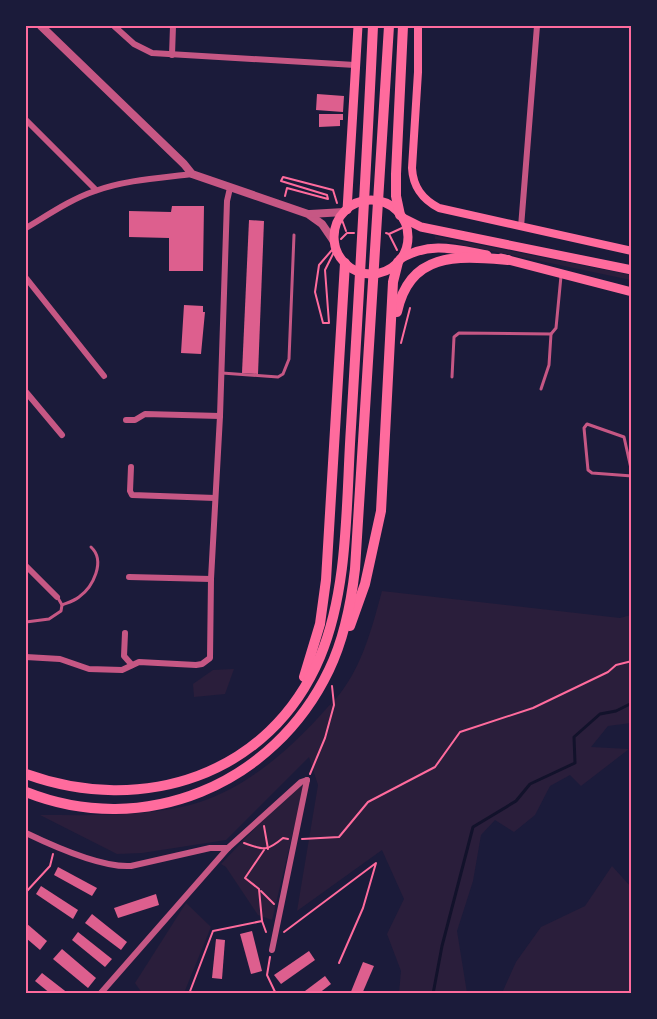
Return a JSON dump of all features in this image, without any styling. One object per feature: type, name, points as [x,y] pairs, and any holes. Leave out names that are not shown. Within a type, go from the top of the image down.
[{"type":"highway","points":[[26,774],[65,786],[107,792],[143,790],[185,781],[222,765],[254,744],[275,725],[312,675],[329,634],[341,572],[373,26]]},
{"type":"highway","points":[[336,653],[350,603],[355,569],[389,26]]},
{"type":"highway","points":[[399,214],[396,174],[403,26]]},
{"type":"highway","points":[[390,341],[400,294],[411,279],[423,270],[441,260],[459,256],[508,260]]},
{"type":"highway","points":[[26,792],[42,798],[82,806],[129,808],[167,803],[204,792],[236,775],[274,745],[308,706],[330,669],[361,599],[381,511],[393,282],[399,260]]},
{"type":"highway","points":[[297,697],[315,646],[324,602],[350,266]]},
{"type":"main road","points":[[345,211],[358,26]]},
{"type":"main road","points":[[418,26],[418,72],[412,168],[414,183],[427,201],[439,208],[632,251]]},
{"type":"main road","points":[[632,270],[430,229],[378,201],[362,201],[345,211],[336,224],[335,245],[350,266],[371,273],[388,269],[416,250],[440,247],[508,260],[632,292]]},
{"type":"main road","points":[[399,214],[407,228],[408,239],[399,260]]},
{"type":"street","points":[[42,26],[192,174]]},
{"type":"street","points":[[114,26],[140,48],[152,53],[356,65]]},
{"type":"street","points":[[172,55],[173,26]]},
{"type":"street","points":[[521,227],[537,26]]},
{"type":"street","points":[[26,120],[96,190]]},
{"type":"street","points":[[26,228],[59,208],[96,190],[144,180],[192,174],[308,214],[322,224],[335,245]]},
{"type":"street","points":[[26,657],[60,659],[89,669],[116,670],[147,662],[196,665],[207,662],[211,652],[211,579],[220,416],[227,201],[230,188]]},
{"type":"street","points":[[308,214],[345,211]]},
{"type":"street","points":[[26,278],[104,376]]},
{"type":"street","points":[[26,392],[62,435]]},
{"type":"street","points":[[126,420],[135,420],[145,414],[220,416]]},
{"type":"street","points":[[131,467],[130,491],[132,495],[215,498]]},
{"type":"street","points":[[26,566],[57,597]]},
{"type":"street","points":[[129,577],[211,579]]},
{"type":"street","points":[[125,633],[124,656],[132,665]]},
{"type":"street","points":[[100,993],[228,848],[301,782],[307,780],[272,950]]},
{"type":"street","points":[[26,832],[106,865],[119,867],[210,848],[228,848]]},
{"type":"lane","points":[[220,373],[278,377],[287,367],[294,235]]},
{"type":"lane","points":[[541,389],[549,365],[551,334],[556,328],[561,274]]},
{"type":"lane","points":[[452,377],[454,337],[459,333],[551,334]]},
{"type":"lane","points":[[587,424],[624,438],[632,474],[588,470],[584,428],[587,424]]},
{"type":"lane","points":[[62,605],[80,597],[96,577],[97,558],[91,547]]},
{"type":"lane","points":[[26,622],[50,619],[61,611],[62,605],[57,597]]},
{"type":"path","points":[[287,188],[328,199],[327,195],[281,181],[283,177],[333,190],[347,232]]},
{"type":"path","points":[[325,270],[335,245]]},
{"type":"path","points":[[295,839],[339,837],[368,802],[435,767],[460,732],[533,708],[608,672],[616,664],[632,661]]},
{"type":"path","points":[[307,780],[325,738],[334,705],[330,669]]},
{"type":"path","points":[[261,818],[266,832],[266,849]]},
{"type":"path","points":[[280,910],[245,878],[266,849],[283,838]]},
{"type":"path","points":[[236,841],[266,849]]},
{"type":"path","points":[[26,892],[50,866],[56,846]]},
{"type":"path","points":[[274,939],[376,862],[363,908],[339,963]]},
{"type":"path","points":[[260,890],[262,921],[267,932]]},
{"type":"path","points":[[189,993],[213,931],[262,921]]},
{"type":"path","points":[[272,950],[267,975],[276,993]]},
{"type":"shaded area","points":[[435,236],[631,275],[631,280],[435,239]]},
{"type":"shaded area","points":[[382,591],[620,618],[631,615],[631,723],[608,726],[591,747],[629,749],[581,786],[570,775],[550,786],[535,815],[514,832],[495,820],[481,835],[473,881],[457,931],[467,993],[399,993],[401,971],[387,934],[404,899],[382,850],[297,911],[318,785],[309,757],[226,840],[142,853],[117,854],[40,815],[113,815],[168,810],[206,800],[245,781],[280,755],[312,725],[342,691],[362,654]]},
{"type":"shaded area","points":[[234,669],[225,694],[194,697],[193,684],[213,670]]},
{"type":"shaded area","points":[[305,782],[272,920],[258,915],[226,867],[221,864],[262,821]]},
{"type":"shaded area","points":[[612,866],[631,887],[631,993],[502,993],[516,962],[541,927],[585,906]]},
{"type":"shaded area","points":[[186,903],[211,927],[184,993],[142,993],[135,983]]},
{"type":"building","points":[[317,94],[344,96],[343,112],[316,110]]},
{"type":"building","points":[[319,114],[343,114],[343,120],[340,120],[340,126],[319,127]]},
{"type":"building","points":[[172,206],[204,206],[203,271],[169,271],[169,238],[129,237],[129,211],[171,212]]},
{"type":"building","points":[[249,220],[264,221],[258,374],[242,373]]},
{"type":"building","points":[[184,305],[203,306],[203,312],[205,312],[201,354],[181,353]]},
{"type":"building","points":[[58,867],[97,888],[92,896],[54,875]]},
{"type":"building","points":[[41,886],[78,910],[73,919],[36,894]]},
{"type":"building","points":[[156,894],[159,905],[118,918],[114,908]]},
{"type":"building","points":[[92,914],[127,942],[121,950],[85,923]]},
{"type":"building","points":[[26,923],[47,941],[40,950],[26,938]]},
{"type":"building","points":[[252,931],[262,971],[251,974],[240,934]]},
{"type":"building","points":[[78,932],[112,959],[105,967],[72,940]]},
{"type":"building","points":[[216,939],[225,940],[222,979],[212,978]]},
{"type":"building","points":[[62,949],[96,978],[88,988],[53,959]]},
{"type":"building","points":[[309,951],[315,960],[281,984],[274,975]]},
{"type":"building","points":[[363,962],[374,966],[362,994],[350,994]]},
{"type":"building","points":[[42,973],[69,994],[51,994],[35,981]]},
{"type":"building","points":[[325,976],[331,984],[318,994],[301,994]]},
{"type":"waterway","points":[[433,994],[442,946],[473,827],[516,801],[530,784],[575,763],[574,737],[600,714],[616,711],[632,703]]}]
